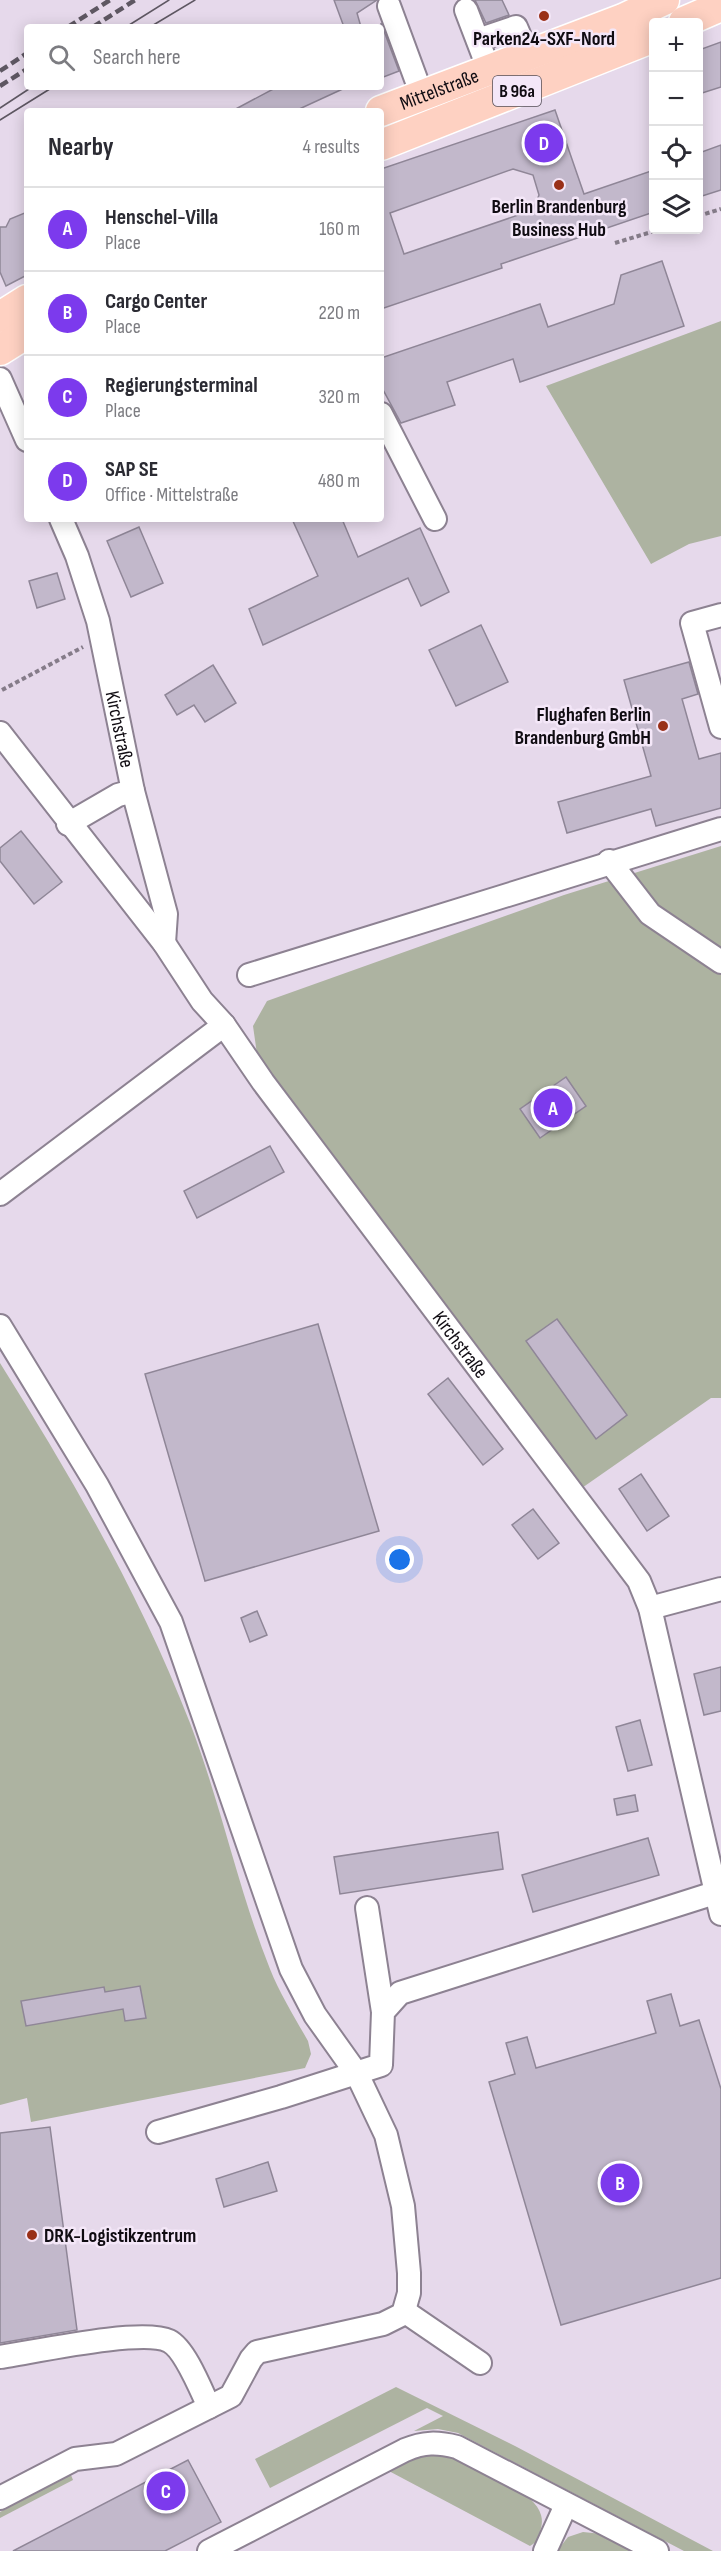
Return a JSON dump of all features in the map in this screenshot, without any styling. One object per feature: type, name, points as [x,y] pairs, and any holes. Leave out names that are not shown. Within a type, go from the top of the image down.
[{"type":"main road","name":"Mittelstraße","points":[[384,110],[623,19],[663,0]]},
{"type":"main road","points":[[693,18],[721,6]]},
{"type":"main road","name":"Mittelstraße","points":[[384,144],[649,39]]},
{"type":"main road","points":[[0,317],[24,302]]},
{"type":"main road","points":[[0,350],[24,335]]},
{"type":"street","points":[[389,6],[421,95],[434,124]]},
{"type":"street","points":[[466,10],[489,70]]},
{"type":"street","points":[[478,40],[516,27],[528,55]]},
{"type":"street","points":[[0,379],[24,433]]},
{"type":"street","points":[[384,420],[435,519]]},
{"type":"street","name":"Kirchstraße","points":[[62,522],[77,556],[98,621],[133,791],[166,914],[164,943]]},
{"type":"street","points":[[721,615],[692,623],[721,727]]},
{"type":"street","name":"Kirchstraße","points":[[0,733],[68,824],[164,943],[202,1001],[224,1025],[270,1092],[639,1581],[651,1608],[719,1899]]},
{"type":"street","points":[[68,824],[118,795],[133,791]]},
{"type":"street","points":[[249,975],[609,861],[721,829]]},
{"type":"street","points":[[609,861],[650,914],[721,962]]},
{"type":"street","points":[[0,1194],[224,1025]]},
{"type":"street","points":[[0,1326],[97,1485],[171,1622],[291,1969],[315,2015],[357,2074],[386,2135],[403,2206],[409,2273],[404,2311],[383,2325],[257,2352],[250,2359],[236,2392],[116,2454],[75,2458],[0,2498]]},
{"type":"street","points":[[651,1608],[721,1589]]},
{"type":"street","points":[[382,2012],[400,1992],[719,1899]]},
{"type":"street","points":[[158,2132],[381,2065],[382,2012],[367,1908]]},
{"type":"street","points":[[404,2311],[480,2363]]},
{"type":"street","points":[[0,2357],[93,2339],[136,2337],[168,2340],[181,2353],[209,2407]]},
{"type":"street","points":[[209,2551],[422,2443],[439,2443],[458,2447],[657,2551]]},
{"type":"street","points":[[545,2551],[566,2505]]},
{"type":"path","points":[[703,215],[721,209]]},
{"type":"path","points":[[615,243],[649,233]]},
{"type":"path","points":[[2,690],[85,646],[83,636]]},
{"type":"green space","points":[[721,321],[721,536],[689,544],[651,564],[546,386]]},
{"type":"green space","points":[[721,846],[721,1398],[711,1398],[579,1490],[258,1061],[253,1026],[267,1001],[564,895]]},
{"type":"green space","points":[[0,1363],[104,1538],[171,1676],[201,1754],[248,1908],[270,1969],[308,2041],[311,2054],[305,2068],[31,2122],[27,2098],[0,2105]]},
{"type":"green space","points":[[396,2387],[515,2446],[713,2551],[684,2551],[458,2433],[438,2429],[414,2431],[443,2416],[427,2408],[270,2488],[255,2459]]},
{"type":"green space","points":[[424,2453],[442,2453],[467,2461],[499,2476],[527,2495],[536,2505],[542,2519],[536,2542],[530,2546],[387,2470]]},
{"type":"green space","points":[[71,2475],[73,2480],[0,2518],[0,2512]]},
{"type":"green space","points":[[583,2532],[602,2534],[635,2551],[557,2551],[568,2537]]},
{"type":"building","points":[[334,0],[377,0],[357,13],[360,24],[343,24]]},
{"type":"building","points":[[475,0],[502,0],[509,15],[486,23]]},
{"type":"building","points":[[384,31],[399,71],[384,77]]},
{"type":"building","points":[[721,42],[721,87],[703,93],[703,72],[703,49]]},
{"type":"building","points":[[271,90],[340,90],[302,108],[238,108]]},
{"type":"building","points":[[555,110],[584,194],[649,172],[649,214],[501,264],[502,268],[384,308],[384,168]],"holes":[[[513,169],[533,175],[539,195],[533,210],[404,254],[390,213]]]},
{"type":"building","points":[[721,145],[721,190],[703,196],[703,180],[703,152]]},
{"type":"building","points":[[24,213],[24,277],[6,286],[0,272],[0,227],[6,227],[10,219]]},
{"type":"building","points":[[662,261],[684,326],[520,382],[513,359],[447,382],[455,405],[401,423],[384,392],[384,357],[540,304],[548,327],[614,304],[621,275]]},
{"type":"building","points":[[293,522],[343,522],[358,557],[420,528],[449,592],[421,606],[408,578],[263,645],[249,609],[318,576]]},
{"type":"building","points":[[139,527],[163,583],[131,597],[107,541]]},
{"type":"building","points":[[57,573],[65,599],[37,608],[29,581]]},
{"type":"building","points":[[481,625],[508,682],[456,706],[429,650]]},
{"type":"building","name":"Flughafen Berlin Brandenburg GmbH","points":[[689,662],[698,694],[682,699],[699,759],[721,753],[721,808],[656,826],[651,809],[567,833],[558,802],[651,776],[624,680]]},
{"type":"building","points":[[213,665],[236,703],[205,722],[194,705],[177,715],[165,695]]},
{"type":"building","points":[[21,831],[62,882],[34,904],[0,861],[0,848]]},
{"type":"building","points":[[566,1077],[586,1106],[540,1138],[520,1109]]},
{"type":"building","points":[[270,1146],[284,1172],[197,1218],[184,1191]]},
{"type":"building","points":[[557,1319],[627,1415],[596,1439],[526,1341]]},
{"type":"building","points":[[318,1324],[379,1531],[205,1581],[145,1374]]},
{"type":"building","points":[[448,1378],[503,1449],[483,1465],[428,1394]]},
{"type":"building","points":[[641,1474],[669,1516],[647,1531],[619,1489]]},
{"type":"building","points":[[533,1509],[559,1543],[538,1559],[512,1525]]},
{"type":"building","points":[[257,1611],[267,1635],[250,1642],[241,1618]]},
{"type":"building","points":[[721,1667],[721,1711],[704,1715],[694,1674]]},
{"type":"building","points":[[640,1720],[652,1765],[628,1771],[616,1727]]},
{"type":"building","points":[[635,1795],[638,1811],[617,1815],[614,1799]]},
{"type":"building","points":[[498,1832],[503,1869],[340,1894],[334,1857]]},
{"type":"building","points":[[648,1838],[659,1875],[533,1912],[522,1875]]},
{"type":"building","points":[[140,1986],[146,2018],[125,2021],[123,2009],[26,2026],[21,2001],[104,1987],[105,1992]]},
{"type":"building","points":[[671,1994],[680,2026],[699,2020],[721,2089],[721,2278],[561,2325],[489,2082],[515,2074],[506,2043],[527,2037],[536,2068],[656,2033],[647,2001]]},
{"type":"building","name":"DRK-Logistikzentrum","points":[[50,2127],[77,2330],[0,2343],[0,2133]]},
{"type":"building","points":[[268,2162],[277,2191],[224,2207],[216,2179]]},
{"type":"building","points":[[188,2460],[221,2522],[165,2551],[13,2551]]},
{"type":"tram line","points":[[131,24],[169,0]]},
{"type":"tram line","points":[[155,24],[195,0]]},
{"type":"tram line","points":[[0,108],[27,90]]},
{"type":"tram line","points":[[0,120],[48,90]]},
{"type":"railway","points":[[73,24],[110,0]]},
{"type":"railway","points":[[98,24],[135,0]]},
{"type":"railway","points":[[0,71],[24,55]]},
{"type":"railway","points":[[0,86],[24,71]]},
{"type":"place","name":"Parken24-SXF-Nord","points":[[544,16]]},
{"type":"place","name":"SAP SE","points":[[544,143]]},
{"type":"place","name":"Berlin Brandenburg Business Hub","points":[[559,185]]},
{"type":"place","name":"Flughafen Berlin Brandenburg GmbH","points":[[663,726]]},
{"type":"place","name":"Henschel-Villa","points":[[553,1108]]},
{"type":"place","name":"Cargo Center","points":[[620,2183]]},
{"type":"place","name":"DRK-Logistikzentrum","points":[[32,2235]]},
{"type":"place","name":"Regierungsterminal","points":[[166,2491]]}]
